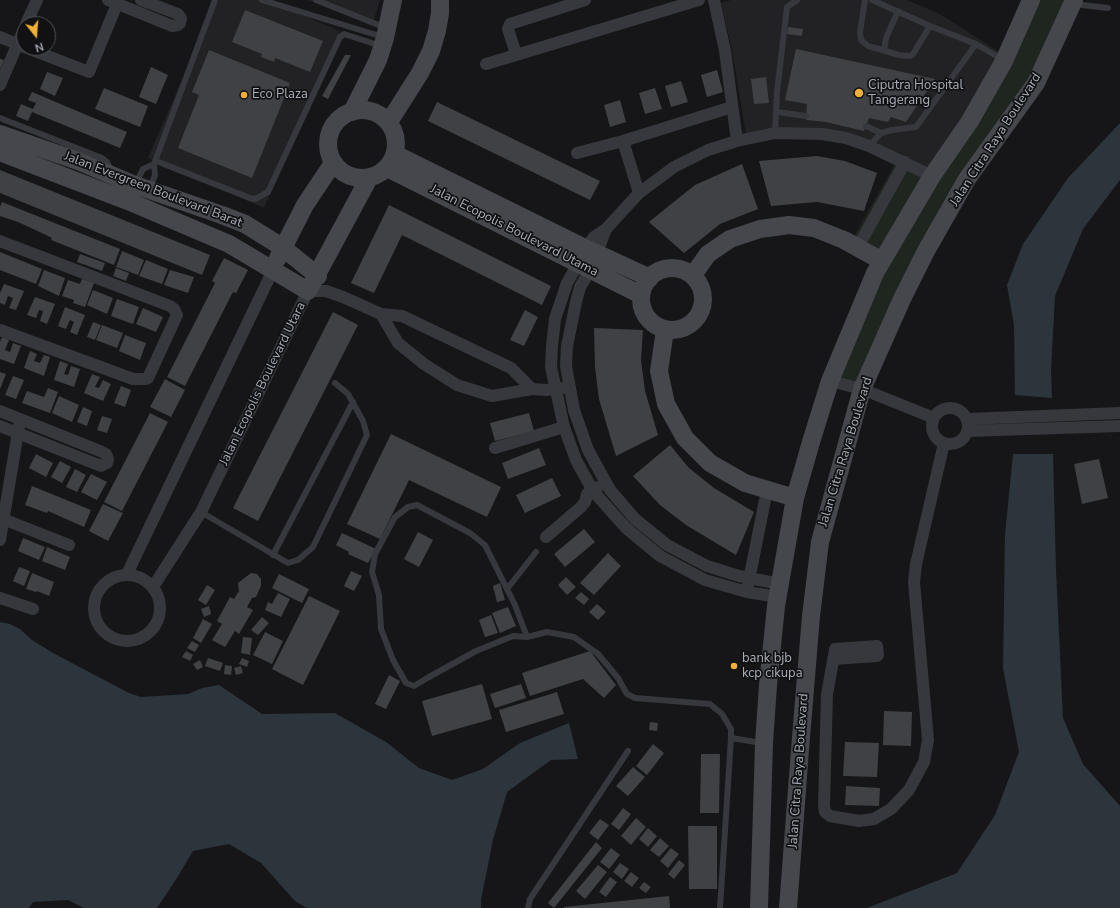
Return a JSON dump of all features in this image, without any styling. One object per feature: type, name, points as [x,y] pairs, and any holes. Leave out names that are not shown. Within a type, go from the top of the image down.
[{"type":"street","points":[[29,16],[36,0]]},
{"type":"street","points":[[48,56],[89,72],[112,2],[172,26],[178,26],[180,23],[181,18],[178,14],[141,0]]},
{"type":"street","points":[[352,112],[378,60],[385,38],[393,0]]},
{"type":"street","points":[[389,122],[420,73],[431,51],[437,32],[440,13],[440,0]]},
{"type":"street","points":[[516,54],[508,29],[510,24],[585,0]]},
{"type":"street","points":[[486,64],[694,0]]},
{"type":"street","points":[[714,0],[726,51],[737,141]]},
{"type":"street","points":[[759,908],[764,743],[768,685],[779,590],[795,498],[830,381],[875,273],[932,176],[970,121],[1004,61],[1031,0]]},
{"type":"street","name":"Jalan Citra Raya Boulevard","points":[[788,908],[811,616],[820,542],[862,389],[902,299],[926,251],[967,179],[1036,83],[1073,2]]},
{"type":"street","points":[[0,37],[16,43]]},
{"type":"street","points":[[0,85],[17,56]]},
{"type":"street","points":[[578,153],[623,141],[732,107]]},
{"type":"street","points":[[362,110],[379,114],[389,122],[393,129],[397,146],[391,161],[376,176],[359,179],[349,176],[340,171],[333,163],[329,154],[327,143],[329,133],[334,124],[342,116],[352,112],[362,110]]},
{"type":"street","points":[[779,590],[750,578],[708,566],[667,545],[635,519],[610,490],[588,450],[574,410],[566,366],[567,346],[572,320],[594,237],[606,228],[639,193],[674,167],[708,150],[737,141],[775,133],[822,134],[846,138],[869,146],[932,176]]},
{"type":"street","name":"Jalan Evergreen Boulevard Barat","points":[[0,134],[78,161],[108,174],[135,192],[229,244],[308,291]]},
{"type":"street","points":[[623,141],[639,193]]},
{"type":"street","name":"Jalan Evergreen Boulevard Barat","points":[[0,152],[245,224],[282,247],[318,276]]},
{"type":"street","name":"Jalan Ecopolis Boulevard Utama","points":[[391,161],[588,258],[650,278]]},
{"type":"street","points":[[858,247],[905,162]]},
{"type":"street","points":[[127,574],[273,270],[282,247],[305,204],[333,163]]},
{"type":"street","name":"Jalan Ecopolis Boulevard Utara","points":[[153,587],[201,512],[308,291],[318,276],[369,178]]},
{"type":"street","points":[[693,275],[708,254],[730,239],[760,229],[789,225],[814,228],[858,247],[882,261]]},
{"type":"street","points":[[0,241],[170,306],[174,309],[177,315],[148,378],[145,379],[133,380],[0,330]]},
{"type":"street","points":[[588,258],[567,283],[555,319],[551,367],[564,427],[576,460],[593,491],[626,528],[660,556],[706,580],[747,595],[779,590]]},
{"type":"street","name":"Jalan Ecopolis Boulevard Utama","points":[[588,258],[641,295]]},
{"type":"street","points":[[674,268],[684,270],[693,275],[700,283],[704,293],[704,304],[701,314],[686,328],[676,331],[665,330],[656,326],[648,320],[642,310],[640,300],[642,290],[650,278],[654,274],[664,269],[674,268]]},
{"type":"street","points":[[318,276],[326,291]]},
{"type":"street","points":[[308,291],[326,291],[381,314],[402,316],[511,368],[532,389]]},
{"type":"street","points":[[381,314],[398,343],[424,364],[457,385],[492,396],[532,389],[570,387]]},
{"type":"street","points":[[665,330],[659,370],[666,404],[685,438],[710,463],[745,483],[795,498]]},
{"type":"street","points":[[830,381],[862,389],[934,418]]},
{"type":"street","points":[[948,408],[959,410],[968,425],[961,441],[950,444],[938,440],[934,435],[932,423],[938,413],[948,408]]},
{"type":"street","points":[[0,411],[100,451],[106,454],[108,459],[106,463],[101,466],[0,426]]},
{"type":"street","points":[[968,425],[1120,413]]},
{"type":"street","points":[[0,540],[17,433],[21,419]]},
{"type":"street","points":[[968,425],[1120,426]]},
{"type":"street","points":[[495,448],[564,427]]},
{"type":"street","points":[[833,659],[827,694],[824,805],[826,812],[830,816],[859,821],[874,819],[891,809],[909,790],[924,762],[928,740],[914,582],[916,564],[944,443]]},
{"type":"street","points":[[546,537],[581,507],[585,502],[587,494],[605,482]]},
{"type":"street","points":[[747,595],[767,490]]},
{"type":"street","points":[[3,519],[69,545]]},
{"type":"street","points":[[127,574],[142,578],[153,587],[160,602],[159,618],[150,632],[136,640],[119,641],[105,634],[95,620],[93,604],[99,589],[111,578],[127,574]]},
{"type":"street","points":[[0,598],[33,609]]},
{"type":"lane","points":[[135,192],[155,175],[155,163],[216,0]]},
{"type":"lane","points":[[262,0],[385,38]]},
{"type":"lane","points":[[316,0],[385,38]]},
{"type":"lane","points":[[775,133],[777,92],[787,7],[797,0]]},
{"type":"lane","points":[[865,0],[860,40],[868,46],[900,55],[910,56],[913,54],[930,26]]},
{"type":"lane","points":[[872,0],[930,26],[976,44],[1004,61]]},
{"type":"lane","points":[[1073,2],[1108,8]]},
{"type":"lane","points":[[884,50],[886,38],[898,11]]},
{"type":"lane","points":[[135,192],[143,169],[155,163],[250,198],[255,199],[260,197],[268,192],[340,37],[344,34],[362,40],[385,38]]},
{"type":"lane","points":[[869,146],[881,133],[916,127],[976,44]]},
{"type":"lane","points":[[777,112],[806,116]]},
{"type":"lane","points":[[0,118],[102,158],[108,162],[110,168],[108,174]]},
{"type":"lane","points":[[866,126],[881,133]]},
{"type":"lane","points":[[201,512],[288,563],[298,560],[313,547],[367,435],[363,421],[348,394],[335,383]]},
{"type":"lane","points":[[273,555],[352,402]]},
{"type":"lane","points":[[527,637],[515,605],[485,545],[470,533],[418,505],[408,507],[395,517],[375,554],[372,572],[379,595],[381,629],[393,660],[406,683],[414,686],[476,650],[513,636],[527,637],[547,632],[574,636],[598,654],[618,678],[627,694],[635,698],[710,704],[722,714],[731,729],[731,738],[720,908]]},
{"type":"lane","points":[[507,589],[536,552]]},
{"type":"lane","points":[[731,738],[764,743]]},
{"type":"lane","points":[[528,908],[530,899],[628,750]]},
{"type":"shaded area","name":"Eco Plaza","points":[[216,0],[266,0],[340,31],[264,208],[148,158]]},
{"type":"shaded area","points":[[308,0],[380,0],[373,23]]},
{"type":"shaded area","name":"Ciputra Hospital Tangerang","points":[[731,0],[907,0],[940,14],[1004,55],[927,170],[859,139],[746,134],[731,45],[721,3]]},
{"type":"shaded area","points":[[1035,0],[1070,0],[1036,83],[927,251],[862,389],[829,381],[876,273]]},
{"type":"shaded area","points":[[1120,123],[1120,180],[1083,229],[1055,296],[1051,370],[1052,398],[1015,395],[1014,325],[1007,285],[1023,244],[1068,178]]},
{"type":"shaded area","points":[[897,160],[930,177],[882,260],[852,240]]},
{"type":"shaded area","points":[[1013,454],[1053,454],[1056,570],[1063,718],[1083,764],[1120,806],[1120,908],[867,908],[957,873],[995,815],[1019,752],[1003,668],[1005,535]]},
{"type":"shaded area","points":[[0,622],[10,624],[20,629],[32,640],[53,653],[129,693],[141,697],[188,694],[202,688],[219,685],[262,714],[335,713],[386,742],[419,768],[452,780],[483,769],[520,743],[569,723],[578,759],[551,760],[507,792],[493,840],[481,900],[481,908],[307,908],[295,901],[261,863],[229,844],[193,851],[157,908],[84,908],[68,900],[33,902],[29,908],[0,908]]},
{"type":"building","points":[[245,10],[323,41],[310,72],[275,58],[274,62],[261,57],[262,54],[232,42]]},
{"type":"building","points":[[788,27],[803,29],[802,36],[787,34]]},
{"type":"building","points":[[796,49],[935,79],[906,122],[891,117],[888,122],[869,118],[864,131],[826,122],[806,120],[807,104],[785,100]]},
{"type":"building","points":[[209,50],[290,83],[252,178],[178,148],[199,95],[192,92]]},
{"type":"building","points":[[345,55],[351,55],[328,99],[322,96]]},
{"type":"building","points":[[0,59],[4,60],[0,69]]},
{"type":"building","points":[[151,67],[168,75],[156,104],[139,97]]},
{"type":"building","points":[[717,70],[723,92],[707,97],[701,75]]},
{"type":"building","points":[[47,72],[63,78],[55,96],[40,89]]},
{"type":"building","points":[[766,77],[769,103],[754,104],[751,79]]},
{"type":"building","points":[[681,81],[688,102],[671,107],[665,86]]},
{"type":"building","points":[[104,88],[148,106],[140,127],[95,109]]},
{"type":"building","points":[[655,88],[662,109],[645,114],[639,93]]},
{"type":"building","points":[[32,92],[127,132],[120,148],[32,112],[28,121],[16,116],[21,104],[33,109],[36,103],[28,100]]},
{"type":"building","points":[[620,100],[626,122],[610,127],[604,105]]},
{"type":"building","points":[[437,102],[600,181],[590,200],[428,121]]},
{"type":"building","points":[[817,156],[845,161],[877,173],[864,211],[817,202],[771,206],[759,161]]},
{"type":"building","points":[[742,164],[758,209],[720,224],[684,253],[649,222],[695,185]]},
{"type":"building","points":[[0,170],[210,255],[202,275],[0,193]]},
{"type":"building","points":[[2,202],[120,249],[114,265],[51,240],[52,238],[44,234],[18,222],[0,216],[0,207]]},
{"type":"building","points":[[389,205],[551,286],[542,305],[402,235],[374,293],[351,283]]},
{"type":"building","points":[[122,251],[144,260],[138,275],[116,267]]},
{"type":"building","points":[[0,252],[42,269],[36,284],[0,270]]},
{"type":"building","points":[[80,254],[105,263],[102,271],[77,262]]},
{"type":"building","points":[[224,258],[248,270],[236,293],[233,292],[185,386],[167,377],[215,283],[212,281]]},
{"type":"building","points":[[146,260],[168,269],[162,284],[139,276]]},
{"type":"building","points":[[116,268],[129,273],[126,281],[113,276]]},
{"type":"building","points":[[44,270],[65,278],[59,296],[38,286]]},
{"type":"building","points":[[170,270],[194,277],[188,293],[164,285]]},
{"type":"building","points":[[82,279],[94,283],[85,307],[73,303],[74,300],[62,296],[68,280],[80,284]]},
{"type":"building","points":[[4,284],[24,291],[16,310],[9,308],[13,298],[8,296],[5,305],[0,303],[0,293]]},
{"type":"building","points":[[93,290],[113,298],[107,314],[87,305]]},
{"type":"building","points":[[35,297],[55,304],[47,324],[40,321],[43,311],[39,310],[36,318],[27,315]]},
{"type":"building","points":[[117,299],[139,307],[133,324],[111,316]]},
{"type":"building","points":[[65,307],[85,315],[77,335],[70,332],[74,322],[70,320],[66,329],[58,326]]},
{"type":"building","points":[[143,308],[163,317],[156,332],[136,324]]},
{"type":"building","points":[[525,310],[538,317],[524,346],[510,340]]},
{"type":"building","points":[[333,312],[358,325],[258,521],[233,508]]},
{"type":"building","points":[[93,322],[101,325],[95,340],[87,337]]},
{"type":"building","points":[[102,325],[123,333],[117,348],[96,340]]},
{"type":"building","points":[[594,328],[643,330],[641,360],[645,391],[658,435],[616,456],[599,399],[595,367]]},
{"type":"building","points":[[125,335],[146,343],[140,360],[119,351]]},
{"type":"building","points":[[2,337],[9,340],[5,350],[10,352],[13,343],[21,346],[14,364],[0,359],[0,342]]},
{"type":"building","points":[[30,351],[37,354],[34,361],[40,363],[44,355],[50,357],[44,376],[24,368]]},
{"type":"building","points":[[60,361],[68,364],[64,374],[68,375],[71,366],[80,369],[74,387],[54,380]]},
{"type":"building","points":[[0,372],[6,374],[0,389]]},
{"type":"building","points":[[92,374],[100,377],[95,387],[99,388],[103,380],[111,384],[103,401],[84,393]]},
{"type":"building","points":[[13,376],[24,380],[16,399],[5,395]]},
{"type":"building","points":[[165,379],[185,390],[171,417],[150,407]]},
{"type":"building","points":[[121,386],[131,390],[125,407],[114,403]]},
{"type":"building","points":[[48,388],[58,392],[50,413],[22,403],[27,391],[44,397]]},
{"type":"building","points":[[59,396],[79,405],[72,422],[52,413]]},
{"type":"building","points":[[83,407],[92,411],[87,426],[77,422]]},
{"type":"building","points":[[150,413],[168,422],[122,511],[104,502]]},
{"type":"building","points":[[529,413],[534,431],[495,441],[490,423]]},
{"type":"building","points":[[102,416],[112,419],[107,433],[97,430]]},
{"type":"building","points":[[391,434],[501,487],[487,517],[409,480],[380,539],[347,524]]},
{"type":"building","points":[[670,445],[689,468],[714,488],[754,512],[736,555],[686,525],[660,505],[633,476]]},
{"type":"building","points":[[539,448],[546,465],[508,479],[502,463]]},
{"type":"building","points":[[36,454],[53,463],[46,477],[29,468]]},
{"type":"building","points":[[1099,459],[1108,498],[1082,504],[1074,464]]},
{"type":"building","points":[[60,461],[71,467],[62,483],[51,477]]},
{"type":"building","points":[[75,469],[86,475],[77,492],[66,487]]},
{"type":"building","points":[[91,474],[107,482],[97,500],[81,492]]},
{"type":"building","points":[[552,478],[561,496],[525,513],[516,495]]},
{"type":"building","points":[[32,486],[91,510],[84,527],[48,511],[47,513],[25,505]]},
{"type":"building","points":[[103,504],[123,513],[108,541],[89,531]]},
{"type":"building","points":[[584,529],[595,542],[565,567],[554,554]]},
{"type":"building","points":[[418,532],[433,540],[419,567],[404,559]]},
{"type":"building","points":[[342,533],[376,549],[368,563],[348,554],[349,552],[336,545]]},
{"type":"building","points":[[23,538],[45,547],[39,560],[18,551]]},
{"type":"building","points":[[47,547],[70,557],[65,570],[42,561]]},
{"type":"building","points":[[608,553],[621,566],[594,595],[580,583]]},
{"type":"building","points":[[19,567],[30,571],[24,586],[13,581]]},
{"type":"building","points":[[351,571],[362,576],[354,591],[344,586]]},
{"type":"building","points":[[32,573],[54,582],[49,596],[37,591],[26,589]]},
{"type":"building","points":[[251,573],[257,574],[261,579],[261,586],[256,597],[252,598],[247,607],[253,610],[239,634],[235,631],[225,647],[212,640],[222,624],[217,621],[230,597],[234,599],[239,591],[238,583]]},
{"type":"building","points":[[279,574],[309,589],[302,603],[272,588]]},
{"type":"building","points":[[566,577],[576,587],[567,595],[558,585]]},
{"type":"building","points":[[500,583],[505,600],[497,602],[493,586]]},
{"type":"building","points":[[207,585],[215,590],[206,605],[198,600]]},
{"type":"building","points":[[581,592],[589,599],[584,605],[575,598]]},
{"type":"building","points":[[278,593],[290,599],[281,617],[265,610],[268,602],[272,604]]},
{"type":"building","points":[[309,596],[340,611],[303,685],[272,669]]},
{"type":"building","points":[[597,604],[606,612],[598,620],[589,612]]},
{"type":"building","points":[[209,606],[211,614],[204,617],[201,609]]},
{"type":"building","points":[[508,607],[516,626],[500,633],[492,613]]},
{"type":"building","points":[[491,615],[498,633],[485,637],[479,620]]},
{"type":"building","points":[[262,617],[269,623],[258,635],[251,630]]},
{"type":"building","points":[[203,619],[212,624],[201,643],[193,638]]},
{"type":"building","points":[[265,632],[283,641],[272,664],[253,655]]},
{"type":"building","points":[[243,637],[252,638],[250,655],[241,653]]},
{"type":"building","points":[[192,641],[199,645],[195,652],[187,648]]},
{"type":"building","points":[[186,651],[193,655],[190,661],[182,657]]},
{"type":"building","points":[[590,651],[616,685],[604,698],[583,679],[530,696],[522,673]]},
{"type":"building","points":[[208,658],[223,663],[220,671],[205,666]]},
{"type":"building","points":[[242,658],[249,661],[247,667],[239,664]]},
{"type":"building","points":[[200,660],[203,667],[197,670],[193,664]]},
{"type":"building","points":[[225,665],[232,666],[231,675],[224,674]]},
{"type":"building","points":[[241,666],[243,673],[236,675],[234,668]]},
{"type":"building","points":[[389,675],[400,681],[386,709],[375,704]]},
{"type":"building","points":[[482,684],[492,719],[432,736],[422,701]]},
{"type":"building","points":[[521,684],[526,698],[495,708],[490,694]]},
{"type":"building","points":[[557,692],[564,714],[506,732],[499,710]]},
{"type":"building","points":[[884,711],[912,712],[911,746],[883,745]]},
{"type":"building","points":[[650,722],[658,723],[657,731],[649,730]]},
{"type":"building","points":[[845,742],[879,743],[877,777],[843,776]]},
{"type":"building","points":[[653,744],[664,753],[647,775],[636,766]]},
{"type":"building","points":[[701,754],[720,754],[719,813],[700,813]]},
{"type":"building","points":[[633,767],[645,777],[628,796],[616,786]]},
{"type":"building","points":[[846,786],[880,788],[879,806],[845,805]]},
{"type":"building","points":[[623,808],[631,814],[619,830],[611,824]]},
{"type":"building","points":[[636,818],[646,827],[631,845],[621,836]]},
{"type":"building","points":[[600,819],[609,825],[598,840],[589,833]]},
{"type":"building","points":[[688,826],[717,826],[717,889],[689,889]]},
{"type":"building","points":[[648,828],[657,836],[648,847],[639,839]]},
{"type":"building","points":[[660,838],[669,846],[659,857],[650,850]]},
{"type":"building","points":[[596,842],[602,848],[554,908],[548,903]]},
{"type":"building","points":[[611,848],[620,855],[609,869],[600,862]]},
{"type":"building","points":[[671,848],[679,854],[668,868],[660,861]]},
{"type":"building","points":[[679,860],[685,865],[674,879],[668,874]]},
{"type":"building","points":[[620,863],[629,869],[622,879],[613,872]]},
{"type":"building","points":[[598,865],[607,872],[585,899],[576,891]]},
{"type":"building","points":[[631,872],[639,878],[632,887],[624,881]]},
{"type":"building","points":[[610,877],[617,882],[606,897],[599,892]]},
{"type":"building","points":[[644,882],[651,887],[646,893],[639,888]]},
{"type":"building","points":[[669,896],[670,908],[564,908],[564,907]]},
{"type":"place","name":"Ciputra Hospital Tangerang","points":[[859,93]]},
{"type":"place","name":"Eco Plaza","points":[[244,95]]},
{"type":"place","name":"bank bjb kcp cikupa","points":[[734,666]]}]
